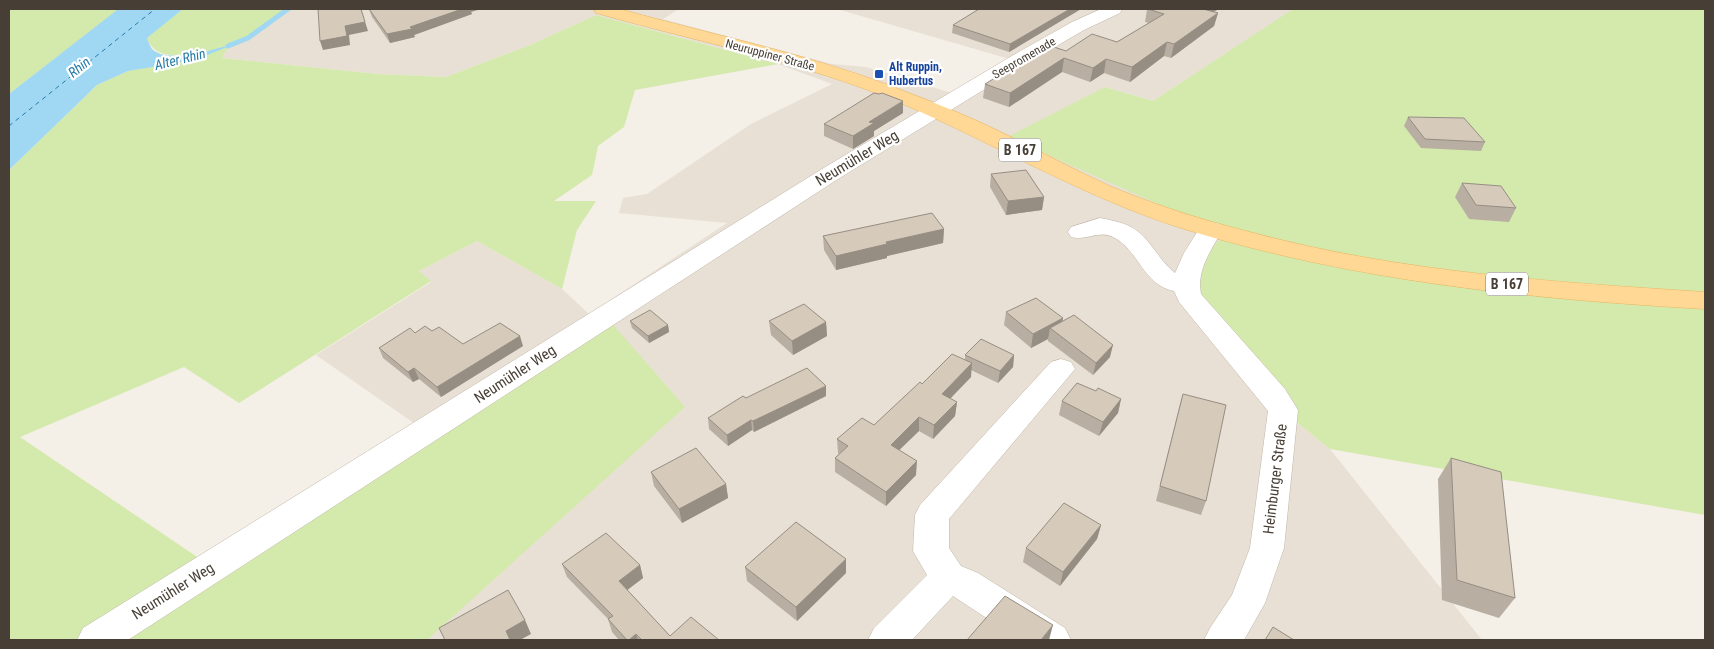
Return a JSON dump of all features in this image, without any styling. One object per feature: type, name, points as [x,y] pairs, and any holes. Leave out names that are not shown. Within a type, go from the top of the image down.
[{"type":"main road","name":"Neuruppiner Straße","points":[[602,9],[814,66],[867,83],[936,110]]},
{"type":"main road","name":"B 167","points":[[936,110],[1104,192],[1211,229],[1299,253],[1367,266],[1510,285],[1705,301]]},
{"type":"street","name":"Seepromenade","points":[[936,110],[1032,52],[1078,26],[1114,9]]},
{"type":"street","name":"Neumühler Weg","points":[[96,640],[772,210],[936,110]]},
{"type":"street","points":[[1080,232],[1100,225],[1122,232],[1134,241],[1159,273],[1172,283],[1184,285],[1197,254],[1211,229]]},
{"type":"street","name":"Heimburger Straße","points":[[1184,285],[1188,296],[1274,397],[1282,410],[1267,548],[1247,603],[1223,640]]},
{"type":"street","points":[[1052,640],[965,584],[948,577],[931,552],[932,515],[1061,369]]},
{"type":"street","points":[[887,640],[948,577]]},
{"type":"shaded area","points":[[286,9],[679,9],[663,19],[832,64],[866,67],[955,94],[1013,60],[837,9],[1294,9],[1153,101],[1105,87],[1229,229],[1289,416],[1330,449],[1482,640],[427,640],[428,433],[316,355],[431,282],[419,271],[477,241],[562,289],[589,314],[727,223],[619,213],[623,198],[647,194],[751,124],[832,84],[778,64],[596,15],[530,45],[446,77],[378,74],[222,58],[228,47],[248,38]]},
{"type":"green space","points":[[9,9],[108,9],[118,10],[9,94]]},
{"type":"green space","points":[[183,9],[286,9],[248,38],[228,47],[222,58],[378,74],[446,77],[530,45],[596,15],[778,64],[635,90],[624,127],[598,146],[592,175],[554,201],[596,201],[577,230],[562,289],[477,241],[419,271],[431,281],[239,403],[184,367],[20,437],[212,567],[609,320],[685,407],[427,640],[9,640],[9,170],[97,85],[128,71],[164,64],[194,54],[167,55],[161,53],[146,38]]},
{"type":"green space","points":[[1293,9],[1705,9],[1705,515],[1330,449],[1289,416],[1194,295],[1190,275],[1228,229],[1160,205],[1007,137],[1105,87],[1153,101]]},
{"type":"water","name":"Rhin","points":[[108,9],[183,9],[147,38],[152,49],[159,54],[169,56],[193,54],[237,43],[195,60],[128,71],[97,85],[9,170],[9,94],[117,10]]},
{"type":"building","points":[[318,9],[361,9],[365,22],[345,26],[347,36],[320,41]]},
{"type":"building","points":[[369,9],[462,9],[410,27],[412,29],[387,34]]},
{"type":"building","points":[[979,9],[1070,9],[1010,44],[953,25]]},
{"type":"building","points":[[1148,9],[1203,9],[1218,13],[1174,44],[1167,42],[1132,67],[1106,59],[1093,68],[1064,58],[1010,93],[985,84],[1048,45],[1066,51],[1092,34],[1117,42],[1164,14]]},
{"type":"building","points":[[874,93],[882,93],[903,101],[869,122],[874,123],[853,136],[824,124]]},
{"type":"building","points":[[1408,117],[1464,118],[1485,142],[1425,139]]},
{"type":"building","points":[[1026,170],[1044,197],[1008,201],[991,174]]},
{"type":"building","points":[[1462,183],[1501,186],[1516,208],[1476,205]]},
{"type":"building","points":[[932,213],[944,229],[836,256],[823,236]]},
{"type":"building","points":[[1036,298],[1063,318],[1033,334],[1006,312]]},
{"type":"building","points":[[804,304],[826,322],[792,341],[769,321]]},
{"type":"building","points":[[650,310],[668,325],[648,336],[630,321]]},
{"type":"building","points":[[1074,315],[1113,345],[1096,363],[1050,328]]},
{"type":"building","points":[[500,323],[520,336],[437,387],[414,368],[408,372],[379,348],[410,328],[415,333],[425,326],[432,331],[439,327],[463,344]]},
{"type":"building","points":[[981,339],[1014,355],[1000,371],[965,355]]},
{"type":"building","points":[[952,354],[972,363],[942,394],[957,402],[934,425],[919,417],[891,445],[917,461],[886,492],[835,458],[848,446],[837,439],[862,418],[874,425],[920,382],[922,384]]},
{"type":"building","points":[[807,368],[826,386],[753,421],[751,420],[727,435],[708,418],[743,396],[746,398]]},
{"type":"building","points":[[1077,383],[1096,391],[1098,388],[1121,399],[1103,422],[1062,401]]},
{"type":"building","points":[[1183,394],[1226,405],[1206,501],[1160,486]]},
{"type":"building","points":[[696,448],[726,484],[679,509],[651,472]]},
{"type":"building","points":[[1451,458],[1501,472],[1515,598],[1457,580]]},
{"type":"building","points":[[1064,503],[1101,525],[1063,572],[1026,548]]},
{"type":"building","points":[[796,522],[846,559],[796,607],[745,567]]},
{"type":"building","points":[[606,533],[640,565],[619,581],[670,636],[691,617],[719,640],[642,640],[636,634],[627,640],[608,619],[613,616],[562,564]]},
{"type":"building","points":[[508,590],[525,620],[506,631],[510,640],[445,640],[439,628]]},
{"type":"building","points":[[1005,596],[1053,625],[1041,640],[967,640]]},
{"type":"building","points":[[1273,627],[1294,640],[1265,640]]},
{"type":"waterway","name":"Alter Rhin","points":[[228,46],[248,38],[288,9]]},
{"type":"ferry route","points":[[9,126],[155,9]]},
{"type":"place","name":"Alt Ruppin, Hubertus","points":[[879,74]]}]
